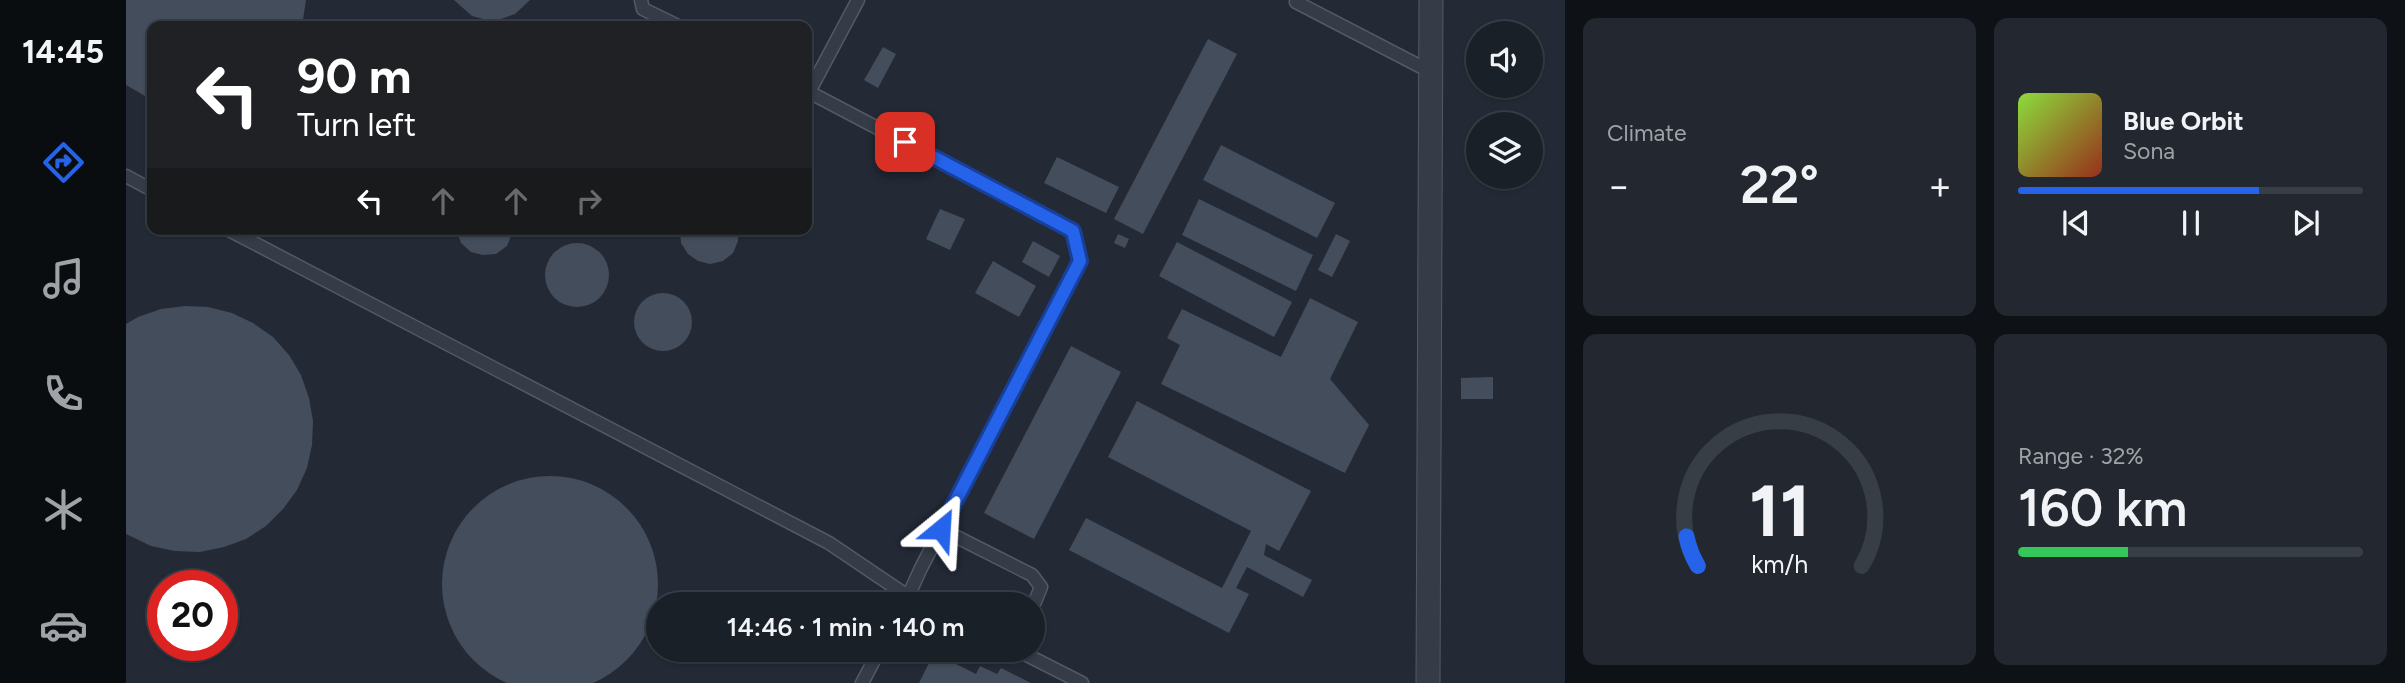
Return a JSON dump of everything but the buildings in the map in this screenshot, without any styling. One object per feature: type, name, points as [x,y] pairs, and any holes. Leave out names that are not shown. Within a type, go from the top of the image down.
[{"type":"street","points":[[1428,683],[1431,0]]},
{"type":"lane","points":[[640,0],[643,9],[668,21]]},
{"type":"lane","points":[[812,84],[858,0]]},
{"type":"lane","points":[[1296,2],[1431,72]]},
{"type":"lane","points":[[812,93],[1073,231],[1080,261],[911,592]]},
{"type":"lane","points":[[126,176],[147,187]]},
{"type":"lane","points":[[239,235],[830,543],[896,592]]},
{"type":"lane","points":[[941,529],[1032,575],[1041,587],[1039,592]]},
{"type":"lane","points":[[862,683],[873,662]]},
{"type":"lane","points":[[1040,662],[1082,683]]},
{"type":"route","points":[[905,142],[1073,231],[1080,261],[941,529]]}]
